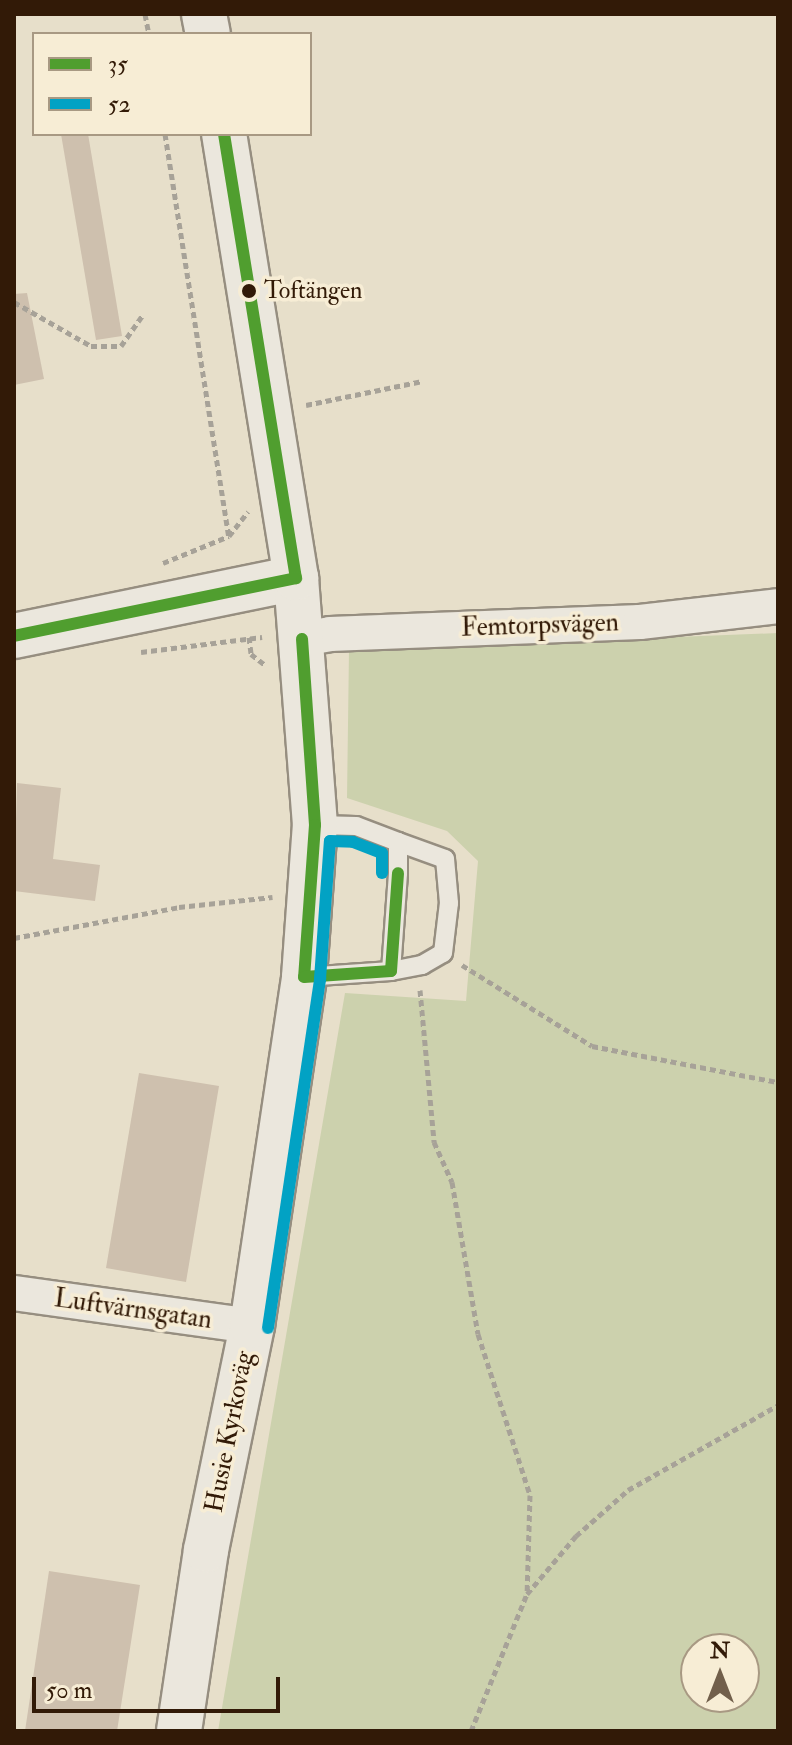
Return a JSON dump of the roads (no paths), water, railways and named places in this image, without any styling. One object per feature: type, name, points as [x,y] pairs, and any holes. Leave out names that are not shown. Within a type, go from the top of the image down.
[{"type":"street","name":"Husie Kyrkoväg","points":[[179,1731],[206,1550],[252,1326],[304,977],[315,825],[296,578],[224,136]]},
{"type":"street","points":[[14,636],[296,578]]},
{"type":"street","name":"Femtorpsvägen","points":[[302,639],[330,634],[640,622],[778,606]]},
{"type":"street","name":"Luftvärnsgatan","points":[[14,1293],[252,1326]]},
{"type":"lane","points":[[304,977],[391,971],[422,965],[443,953],[449,903],[445,859],[356,826],[315,825]]},
{"type":"lane","points":[[391,971],[398,842]]},
{"type":"place","name":"Toftängen","points":[[249,291]]}]
